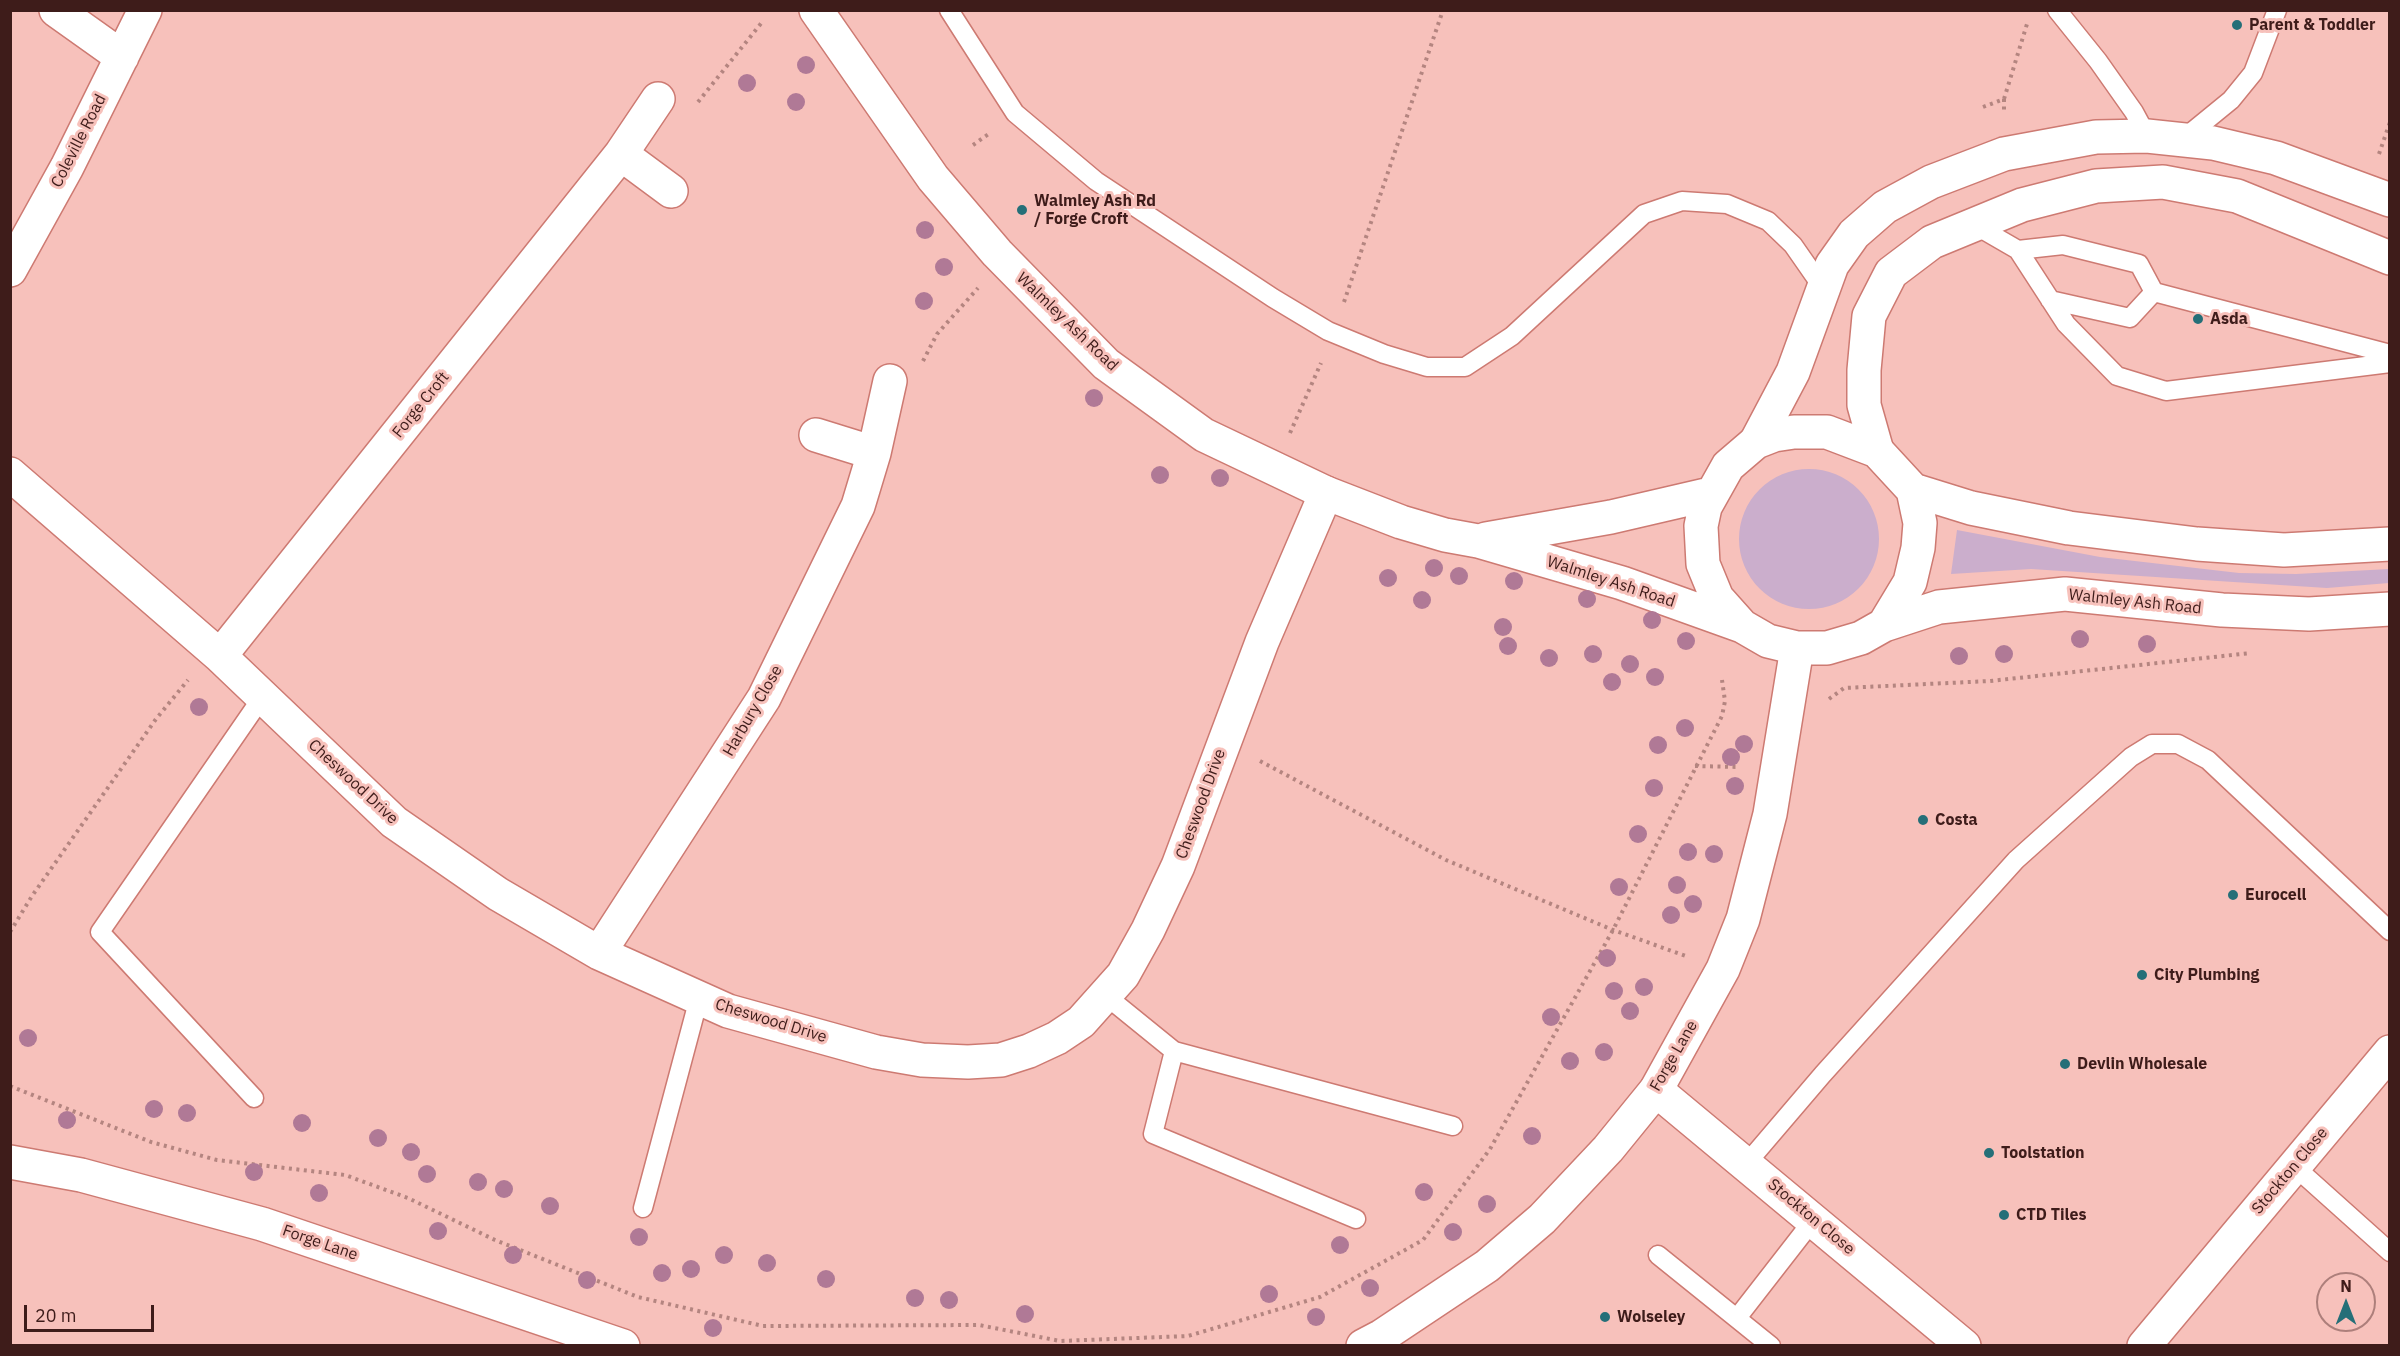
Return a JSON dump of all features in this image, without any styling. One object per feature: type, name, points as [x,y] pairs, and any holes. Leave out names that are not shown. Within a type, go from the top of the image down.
[{"type":"street","points":[[56,10],[122,57]]},
{"type":"street","name":"Coleville Road","points":[[10,270],[68,167],[145,10]]},
{"type":"street","name":"Walmley Ash Road","points":[[816,10],[933,178],[997,253],[1106,364],[1204,435],[1326,493],[1401,522],[1445,535],[1478,541],[1622,584],[1742,626],[1768,640],[1797,648],[1838,645],[1861,638],[1884,625],[1939,607],[2066,594],[2222,610],[2309,614],[2390,609]]},
{"type":"street","name":"Forge Croft","points":[[220,656],[621,154],[658,99]]},
{"type":"street","points":[[1756,442],[1793,372],[1832,265],[1854,234],[1885,207],[1931,182],[2004,154],[2096,137],[2147,136],[2213,143],[2276,158],[2390,200]]},
{"type":"street","points":[[621,154],[671,191]]},
{"type":"street","points":[[1877,451],[1864,405],[1869,316],[1891,273],[1932,242],[2022,205],[2096,186],[2163,182],[2237,196],[2390,258]]},
{"type":"street","name":"Harbury Close","points":[[599,953],[764,698],[858,506],[874,453],[890,381]]},
{"type":"street","points":[[1742,626],[1717,598],[1703,564],[1701,526],[1710,494],[1728,466],[1756,442],[1774,435],[1827,432],[1877,451],[1913,490],[1971,508],[2069,528],[2197,544],[2284,549],[2390,544]]},
{"type":"street","points":[[816,435],[874,453]]},
{"type":"street","name":"Cheswood Drive","points":[[10,474],[220,656],[394,822],[498,894],[599,953],[728,1011],[876,1052],[922,1060],[968,1062],[1001,1060],[1029,1051],[1057,1038],[1082,1022],[1123,975],[1148,930],[1178,866],[1262,642],[1326,493]]},
{"type":"street","points":[[1884,625],[1910,582],[1918,548],[1920,524],[1913,490]]},
{"type":"street","name":"Walmley Ash Road","points":[[1478,541],[1611,517],[1710,494]]},
{"type":"street","name":"Forge Lane","points":[[1363,1346],[1382,1336],[1487,1266],[1542,1219],[1608,1149],[1656,1090],[1723,969],[1743,919],[1762,854],[1797,648]]},
{"type":"street","name":"Stockton Close","points":[[2144,1346],[2390,1052]]},
{"type":"street","name":"Stockton Close","points":[[1656,1090],[1747,1163],[1964,1346]]},
{"type":"street","name":"Forge Lane","points":[[10,1161],[81,1174],[262,1224],[623,1346]]},
{"type":"lane","points":[[949,10],[1015,113],[1096,181],[1273,298],[1334,333],[1384,354],[1427,367],[1465,367],[1512,336],[1644,214],[1683,201],[1727,204],[1768,221],[1793,245],[1823,288]]},
{"type":"lane","points":[[2057,10],[2098,61],[2134,112],[2147,136]]},
{"type":"lane","points":[[2182,140],[2231,100],[2253,73],[2277,10]]},
{"type":"lane","points":[[1973,224],[2018,250],[2066,324],[2117,376],[2166,391],[2390,363]]},
{"type":"lane","points":[[2018,250],[2063,245],[2139,264],[2154,292],[2390,354]]},
{"type":"lane","points":[[2050,300],[2130,318],[2154,292]]},
{"type":"lane","points":[[254,1098],[100,932],[263,696]]},
{"type":"lane","points":[[1747,1163],[1823,1074],[2016,860],[2131,757],[2152,744],[2178,744],[2208,760],[2390,931]]},
{"type":"lane","points":[[1105,995],[1174,1051],[1453,1126]]},
{"type":"lane","points":[[643,1209],[699,998]]},
{"type":"lane","points":[[1174,1051],[1153,1134],[1356,1219]]},
{"type":"lane","points":[[2294,1166],[2390,1252]]},
{"type":"lane","points":[[1737,1318],[1814,1219]]},
{"type":"lane","points":[[1658,1256],[1771,1346]]},
{"type":"path","points":[[1272,469],[1334,333],[1443,10]]},
{"type":"path","points":[[658,99],[696,104],[763,21]]},
{"type":"path","points":[[1983,106],[2004,99],[2028,22]]},
{"type":"path","points":[[890,381],[920,367],[937,334],[981,285]]},
{"type":"path","points":[[1826,704],[1844,687],[1990,681],[2255,653]]},
{"type":"path","points":[[10,932],[32,896],[156,719],[190,677],[220,656]]},
{"type":"path","points":[[10,1086],[151,1142],[217,1160],[345,1174],[408,1198],[495,1240],[638,1297],[763,1326],[979,1325],[1060,1341],[1188,1336],[1320,1297],[1423,1240],[1490,1149],[1613,930],[1722,716],[1725,701],[1722,680]]},
{"type":"path","points":[[1224,742],[1446,860],[1613,930],[1723,969]]},
{"type":"shaded area","points":[[1809,469],[1836,475],[1848,481],[1858,490],[1867,500],[1873,512],[1879,539],[1873,566],[1867,578],[1858,588],[1848,597],[1836,603],[1809,609],[1782,603],[1770,597],[1760,588],[1751,578],[1745,566],[1739,539],[1745,512],[1751,500],[1760,490],[1770,481],[1782,475]]},
{"type":"shaded area","points":[[1957,530],[2100,557],[2239,573],[2296,574],[2389,569],[2389,583],[2327,588],[2031,569],[1951,574]]},
{"type":"place","name":"Parent & Toddler","points":[[2237,25]]},
{"type":"place","name":"Walmley Ash Rd / Forge Croft","points":[[1022,210]]},
{"type":"place","name":"Asda","points":[[2198,319]]},
{"type":"place","name":"Costa","points":[[1923,820]]},
{"type":"place","name":"Eurocell","points":[[2233,895]]},
{"type":"place","name":"City Plumbing","points":[[2142,975]]},
{"type":"place","name":"Devlin Wholesale","points":[[2065,1064]]},
{"type":"place","name":"Toolstation","points":[[1989,1153]]},
{"type":"place","name":"CTD Tiles","points":[[2004,1215]]},
{"type":"place","name":"Wolseley","points":[[1605,1317]]}]
